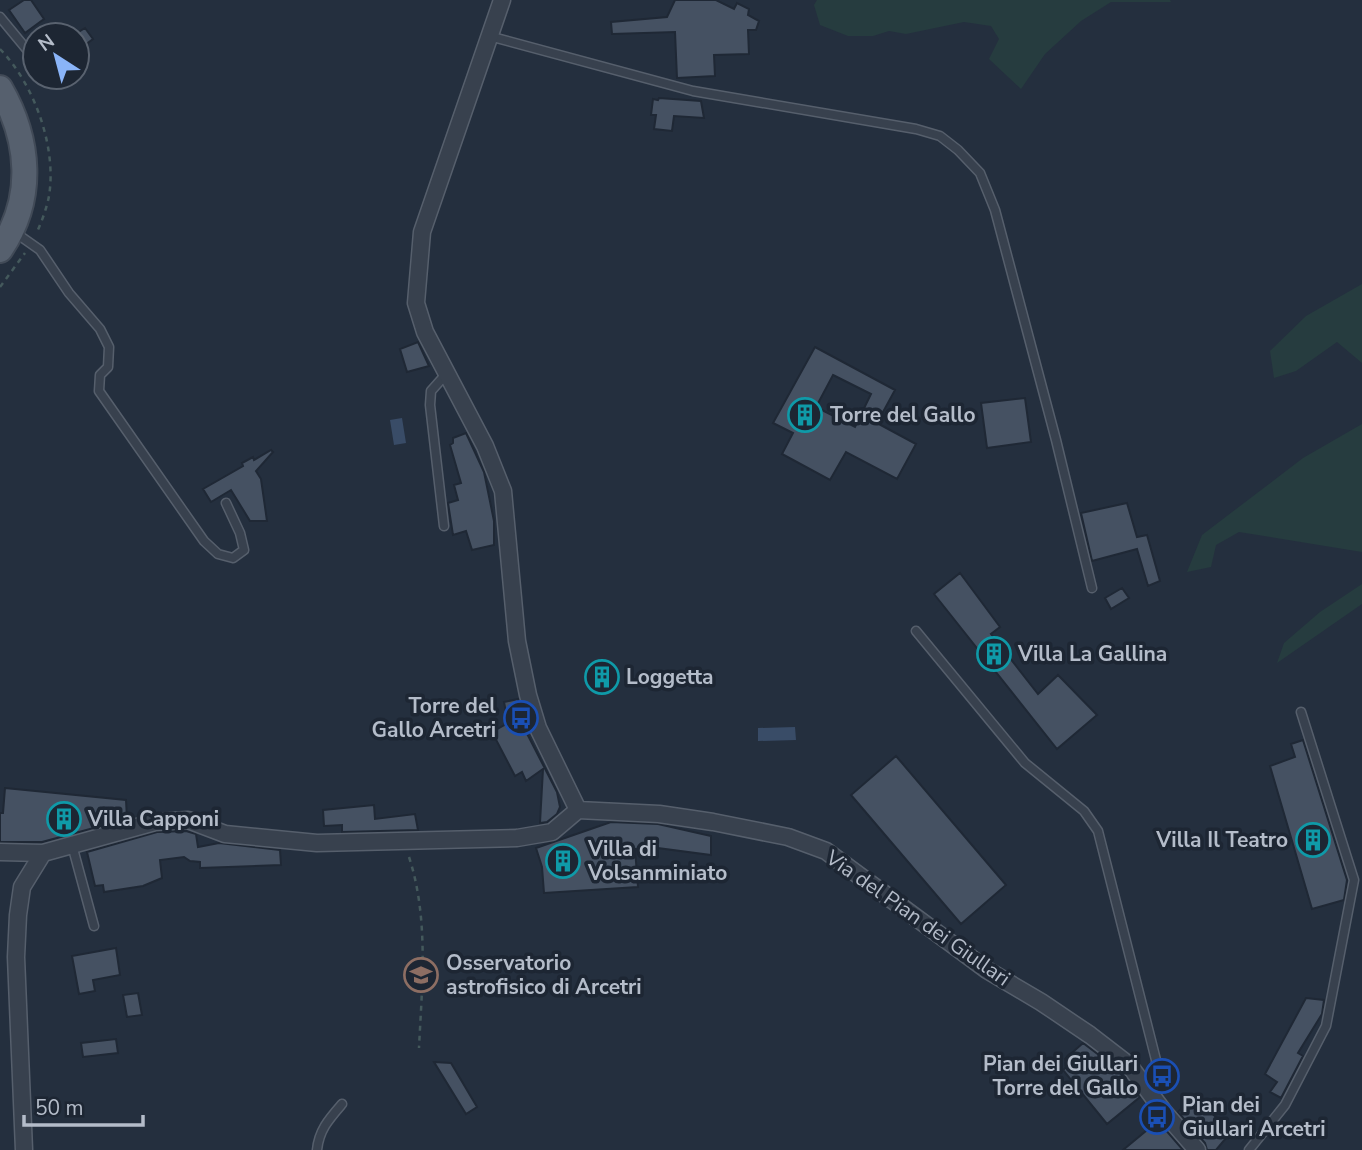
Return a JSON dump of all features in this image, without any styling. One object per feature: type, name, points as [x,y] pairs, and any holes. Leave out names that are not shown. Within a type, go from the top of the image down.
[{"type":"main road","points":[[0,88],[11,107],[21,136],[25,173],[22,204],[7,241]]},
{"type":"street","points":[[0,852],[43,853],[155,822],[188,820],[225,834],[317,843],[517,838],[552,832],[578,810],[538,727],[524,679],[517,641],[503,491],[485,446],[425,332],[416,303],[422,232],[502,0]]},
{"type":"street","name":"Via del Pian dei Giullari","points":[[578,810],[659,814],[713,822],[788,837],[826,851],[987,970],[1041,1002],[1129,1065],[1197,1150]]},
{"type":"street","points":[[24,1150],[16,957],[18,915],[22,887],[43,853]]},
{"type":"lane","points":[[0,17],[21,42]]},
{"type":"lane","points":[[489,36],[693,91],[916,129],[940,136],[958,150],[980,173],[995,210],[1092,588]]},
{"type":"lane","points":[[7,241],[40,250],[69,293],[100,329],[108,347],[108,367],[100,375],[99,391],[204,541],[218,554],[228,558],[240,555],[244,550],[240,533],[226,503]]},
{"type":"lane","points":[[444,526],[430,405],[431,391],[447,373]]},
{"type":"lane","points":[[916,631],[1025,764],[1084,811],[1098,831],[1156,1060],[1156,1075],[1145,1085]]},
{"type":"lane","points":[[1249,1150],[1285,1105],[1326,1026],[1354,880],[1301,712]]},
{"type":"lane","points":[[72,845],[94,926]]},
{"type":"lane","points":[[317,1150],[320,1134],[342,1104]]},
{"type":"path","points":[[407,852],[422,929],[423,974],[419,1048]]},
{"type":"green space","points":[[817,0],[1171,2],[1111,2],[1081,21],[1045,54],[1021,89],[989,59],[999,39],[991,26],[964,22],[906,34],[889,31],[873,36],[848,36],[820,25],[814,5]]},
{"type":"green space","points":[[1362,284],[1362,363],[1337,342],[1296,371],[1274,378],[1270,351],[1306,316]]},
{"type":"green space","points":[[1362,424],[1362,552],[1239,532],[1216,545],[1211,567],[1187,572],[1202,535],[1303,458]]},
{"type":"green space","points":[[1362,584],[1362,604],[1277,663],[1284,643],[1320,612]]},
{"type":"water","points":[[402,418],[406,443],[394,445],[390,420]]},
{"type":"water","points":[[795,727],[796,740],[758,741],[758,728]]},
{"type":"building","points":[[24,0],[31,0],[44,19],[21,21],[21,27],[9,10]]},
{"type":"building","points":[[675,0],[716,0],[734,9],[737,3],[749,9],[748,15],[759,21],[756,30],[748,30],[749,54],[714,55],[715,76],[677,78],[675,32],[612,34],[611,22],[667,17]]},
{"type":"building","points":[[653,99],[701,101],[704,118],[674,116],[672,131],[654,129],[656,115],[651,115]]},
{"type":"building","points":[[418,342],[429,366],[407,372],[400,349]]},
{"type":"building","name":"Torre del Gallo","points":[[815,347],[895,390],[877,423],[916,444],[897,479],[846,452],[830,480],[782,454],[793,433],[773,423]],"holes":[[[833,375],[871,394],[855,427],[816,407]]]},
{"type":"building","points":[[1025,398],[1031,442],[987,448],[981,403]]},
{"type":"building","points":[[466,433],[484,472],[494,521],[494,545],[472,550],[466,531],[453,535],[448,503],[458,500],[454,485],[461,483],[450,445],[453,438]]},
{"type":"building","points":[[271,450],[273,452],[256,471],[261,479],[267,521],[250,521],[231,490],[211,502],[203,489],[243,466],[242,463],[253,457],[254,460]]},
{"type":"building","points":[[1127,503],[1137,537],[1147,535],[1160,581],[1148,586],[1137,549],[1092,561],[1081,513]]},
{"type":"building","name":"Villa La Gallina","points":[[960,573],[1000,627],[991,634],[1038,694],[1058,675],[1097,715],[1057,749],[934,594]]},
{"type":"building","points":[[1122,588],[1129,598],[1111,609],[1105,598]]},
{"type":"building","name":"Loggetta","points":[[601,662],[616,678],[604,691],[588,675]]},
{"type":"building","points":[[518,699],[520,720],[557,792],[560,807],[557,814],[547,822],[540,823],[543,769],[526,781],[522,772],[515,776],[492,732],[508,723],[504,702]]},
{"type":"building","name":"Villa Il Teatro","points":[[1303,740],[1347,880],[1344,900],[1312,909],[1270,766],[1295,757],[1291,744]]},
{"type":"building","points":[[896,756],[1006,885],[961,924],[851,795]]},
{"type":"building","name":"Villa Capponi","points":[[5,788],[126,800],[127,819],[42,842],[0,842],[0,813],[3,813]]},
{"type":"building","points":[[374,805],[375,819],[415,814],[418,830],[342,832],[342,825],[324,826],[323,810]]},
{"type":"building","points":[[611,822],[658,824],[711,836],[711,855],[657,848],[657,852],[635,849],[638,887],[544,893],[542,867],[536,848]]},
{"type":"building","points":[[186,831],[196,834],[198,847],[219,843],[280,850],[281,865],[200,868],[200,862],[184,857],[160,860],[162,878],[143,886],[104,892],[103,885],[95,886],[87,852],[157,832]]},
{"type":"building","points":[[116,948],[120,975],[93,980],[95,991],[79,994],[72,956]]},
{"type":"building","points":[[138,993],[142,1015],[127,1017],[123,995]]},
{"type":"building","points":[[1306,998],[1324,1000],[1322,1014],[1298,1053],[1303,1056],[1281,1098],[1270,1092],[1277,1082],[1265,1074]]},
{"type":"building","points":[[116,1039],[118,1053],[83,1057],[81,1043]]},
{"type":"building","points":[[1083,1043],[1116,1068],[1140,1097],[1107,1124],[1063,1070],[1069,1065],[1065,1059]]},
{"type":"building","points":[[434,1062],[451,1063],[477,1107],[466,1114]]},
{"type":"building","points":[[1193,1097],[1232,1131],[1216,1150],[1207,1150],[1205,1143],[1178,1112]]},
{"type":"building","points":[[1158,1121],[1183,1150],[1123,1150]]},
{"type":"place","name":"Torre del Gallo","points":[[805,415]]},
{"type":"place","name":"Villa La Gallina","points":[[994,654]]},
{"type":"place","name":"Loggetta","points":[[602,677]]},
{"type":"place","name":"Torre del Gallo Arcetri","points":[[521,718]]},
{"type":"place","name":"Villa Capponi","points":[[64,819]]},
{"type":"place","name":"Villa Il Teatro","points":[[1313,840]]},
{"type":"place","name":"Villa di Volsanminiato","points":[[563,861]]},
{"type":"place","name":"Osservatorio astrofisico di Arcetri","points":[[421,975]]},
{"type":"place","name":"Pian dei Giullari Torre del Gallo","points":[[1162,1076]]},
{"type":"place","name":"Pian dei Giullari Arcetri","points":[[1157,1117]]}]
